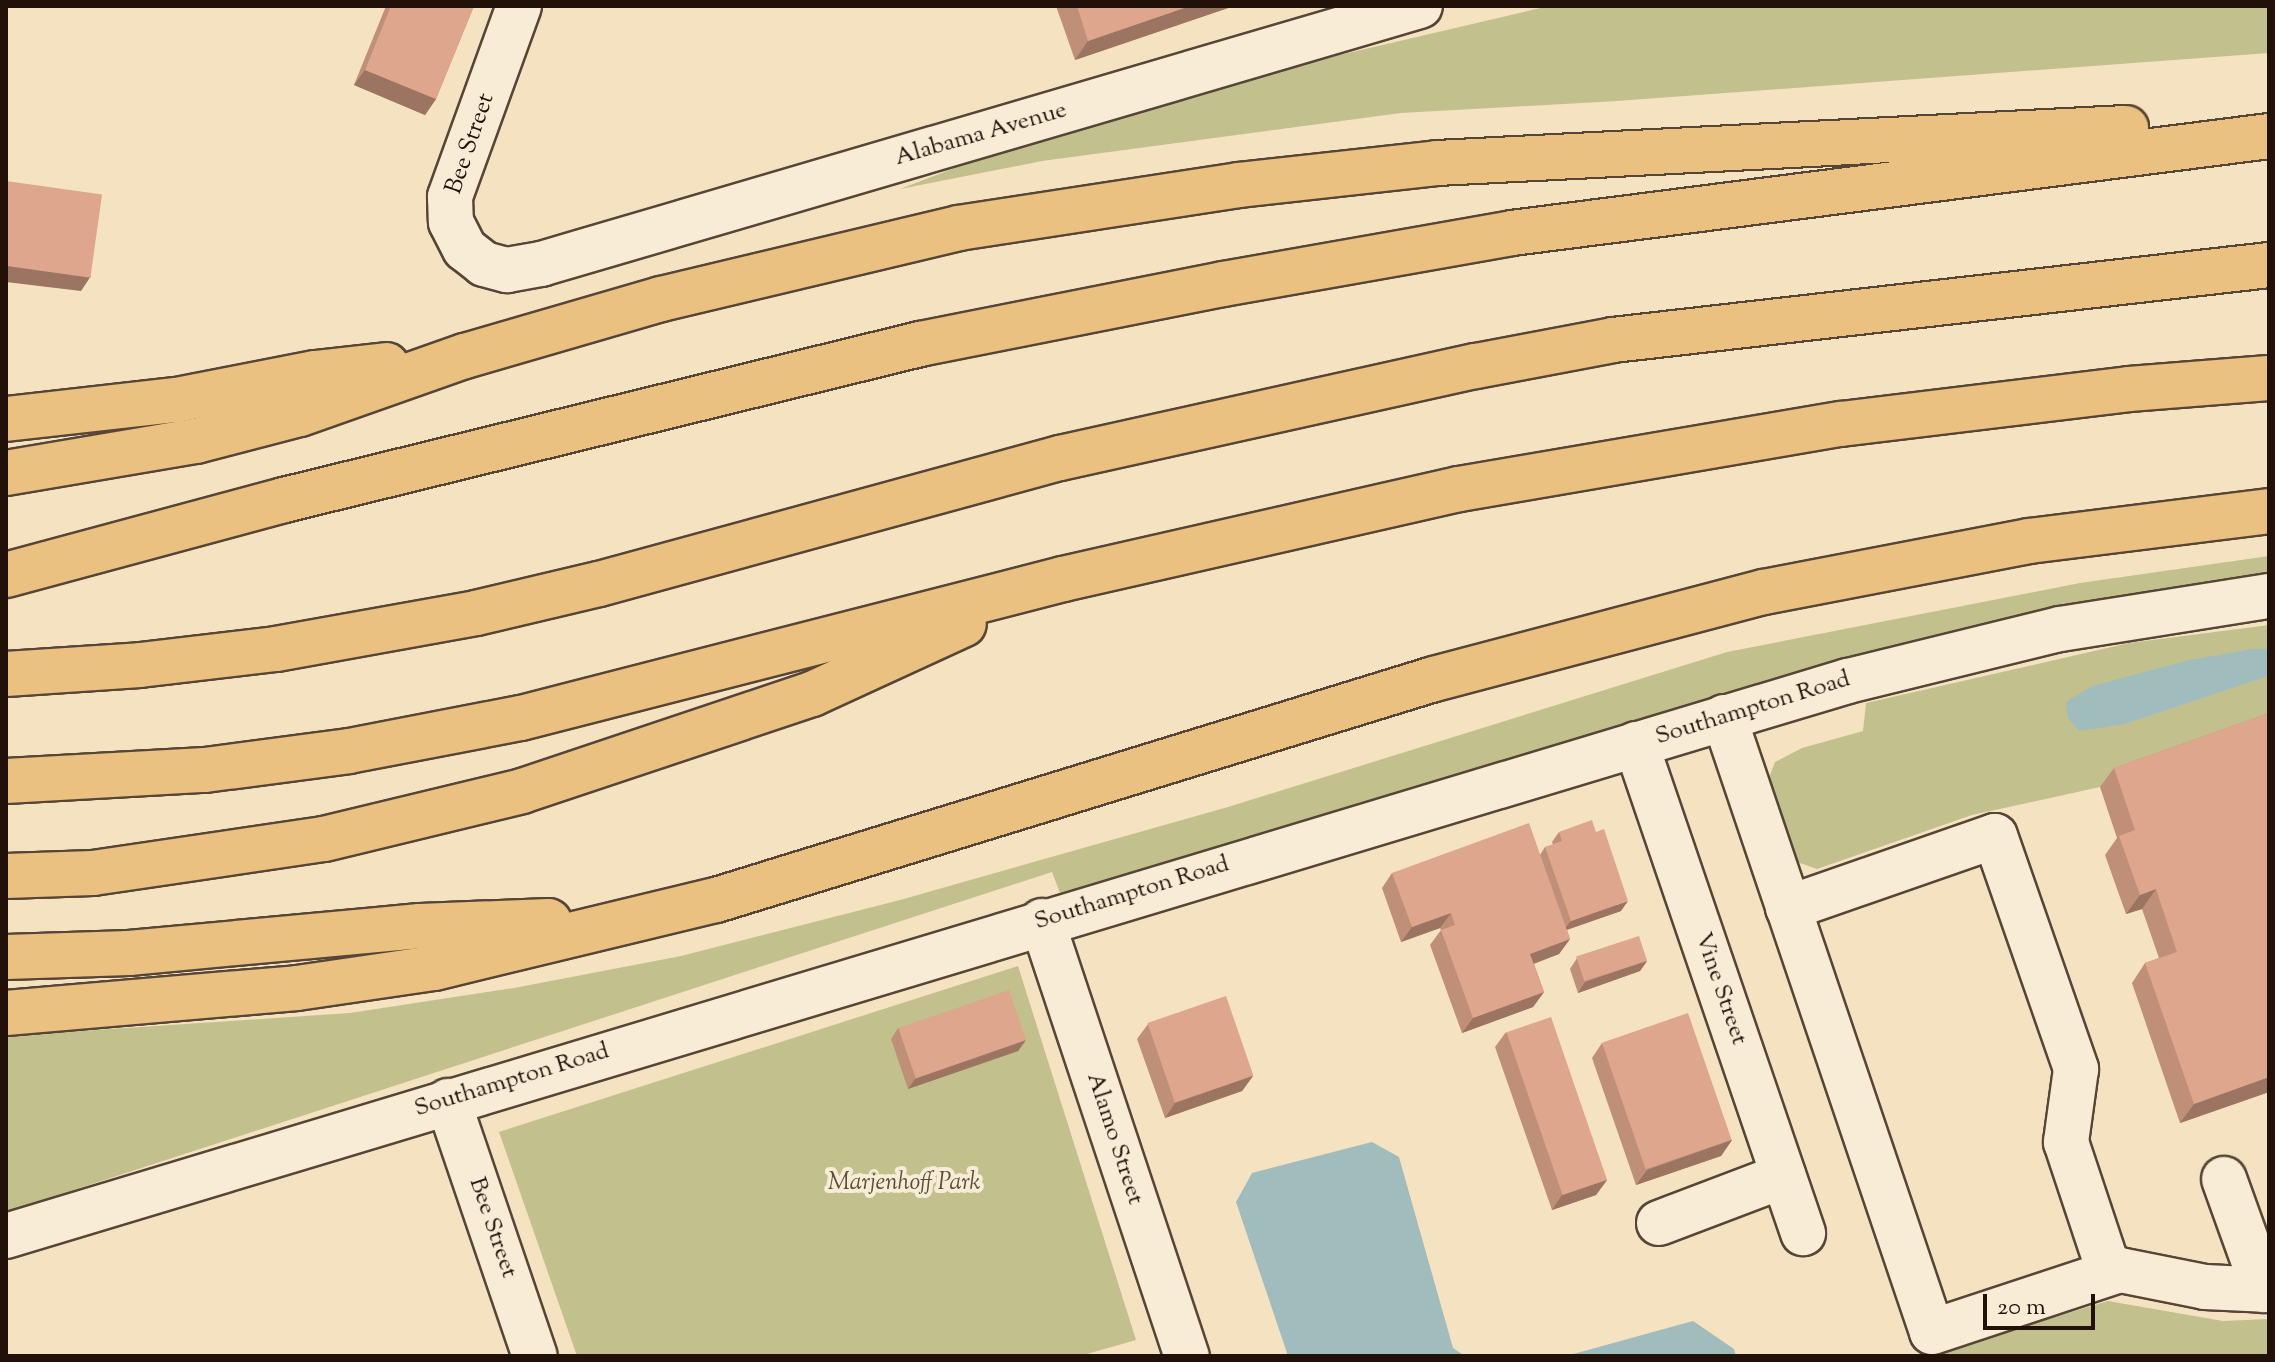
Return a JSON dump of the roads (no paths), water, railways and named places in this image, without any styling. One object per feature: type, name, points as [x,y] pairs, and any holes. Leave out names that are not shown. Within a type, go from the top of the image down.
[{"type":"highway","points":[[6,473],[196,441],[300,414],[465,356],[661,299],[959,228],[1253,183],[1536,156],[2269,121]]},
{"type":"highway","points":[[6,575],[284,500],[920,344],[1401,251],[1543,229],[2269,136]]},
{"type":"highway","points":[[6,674],[140,665],[276,649],[476,613],[599,584],[1060,458],[1461,369],[1613,340],[2269,265]]},
{"type":"highway","points":[[6,419],[176,400],[315,373],[465,356]]},
{"type":"highway","points":[[6,781],[205,770],[349,751],[474,727],[1063,579],[1459,489],[1841,424],[2129,389],[2269,378]]},
{"type":"highway","points":[[6,1013],[297,988],[434,968],[716,900],[1434,679],[1764,592],[2029,541],[2269,511]]},
{"type":"highway","points":[[6,876],[93,873],[324,839],[522,791],[812,694],[1063,579]]},
{"type":"highway","points":[[6,957],[177,949],[420,926],[647,917]]},
{"type":"street","name":"Bee Street","points":[[519,6],[450,197],[451,222],[465,249],[484,264],[507,270],[541,264]]},
{"type":"street","name":"Alabama Avenue","points":[[541,264],[1370,13],[1420,6]]},
{"type":"street","name":"Southampton Road","points":[[6,1236],[1042,921],[1902,666],[2060,629],[2269,596]]},
{"type":"street","points":[[1724,717],[1932,1332],[2109,1271],[2128,1271],[2205,1287],[2266,1290],[2224,1179]]},
{"type":"street","name":"Vine Street","points":[[1636,744],[1803,1233]]},
{"type":"street","points":[[1788,908],[1995,836],[2076,1069],[2066,1142],[2109,1271]]},
{"type":"street","name":"Alamo Street","points":[[1042,921],[1187,1356]]},
{"type":"street","name":"Bee Street","points":[[448,1101],[535,1356]]},
{"type":"street","points":[[1659,1223],[1783,1176]]},
{"type":"water","points":[[2269,649],[2269,673],[2265,677],[2125,724],[2079,731],[2068,718],[2066,702],[2092,686],[2189,660]]},
{"type":"water","points":[[1372,1142],[1399,1157],[1453,1348],[1465,1356],[1288,1356],[1236,1202],[1252,1173]]},
{"type":"water","points":[[1693,1321],[1734,1349],[1736,1356],[1566,1356]]},
{"type":"park label","name":"Marjenhoff Park","points":[[904,1184]]}]
